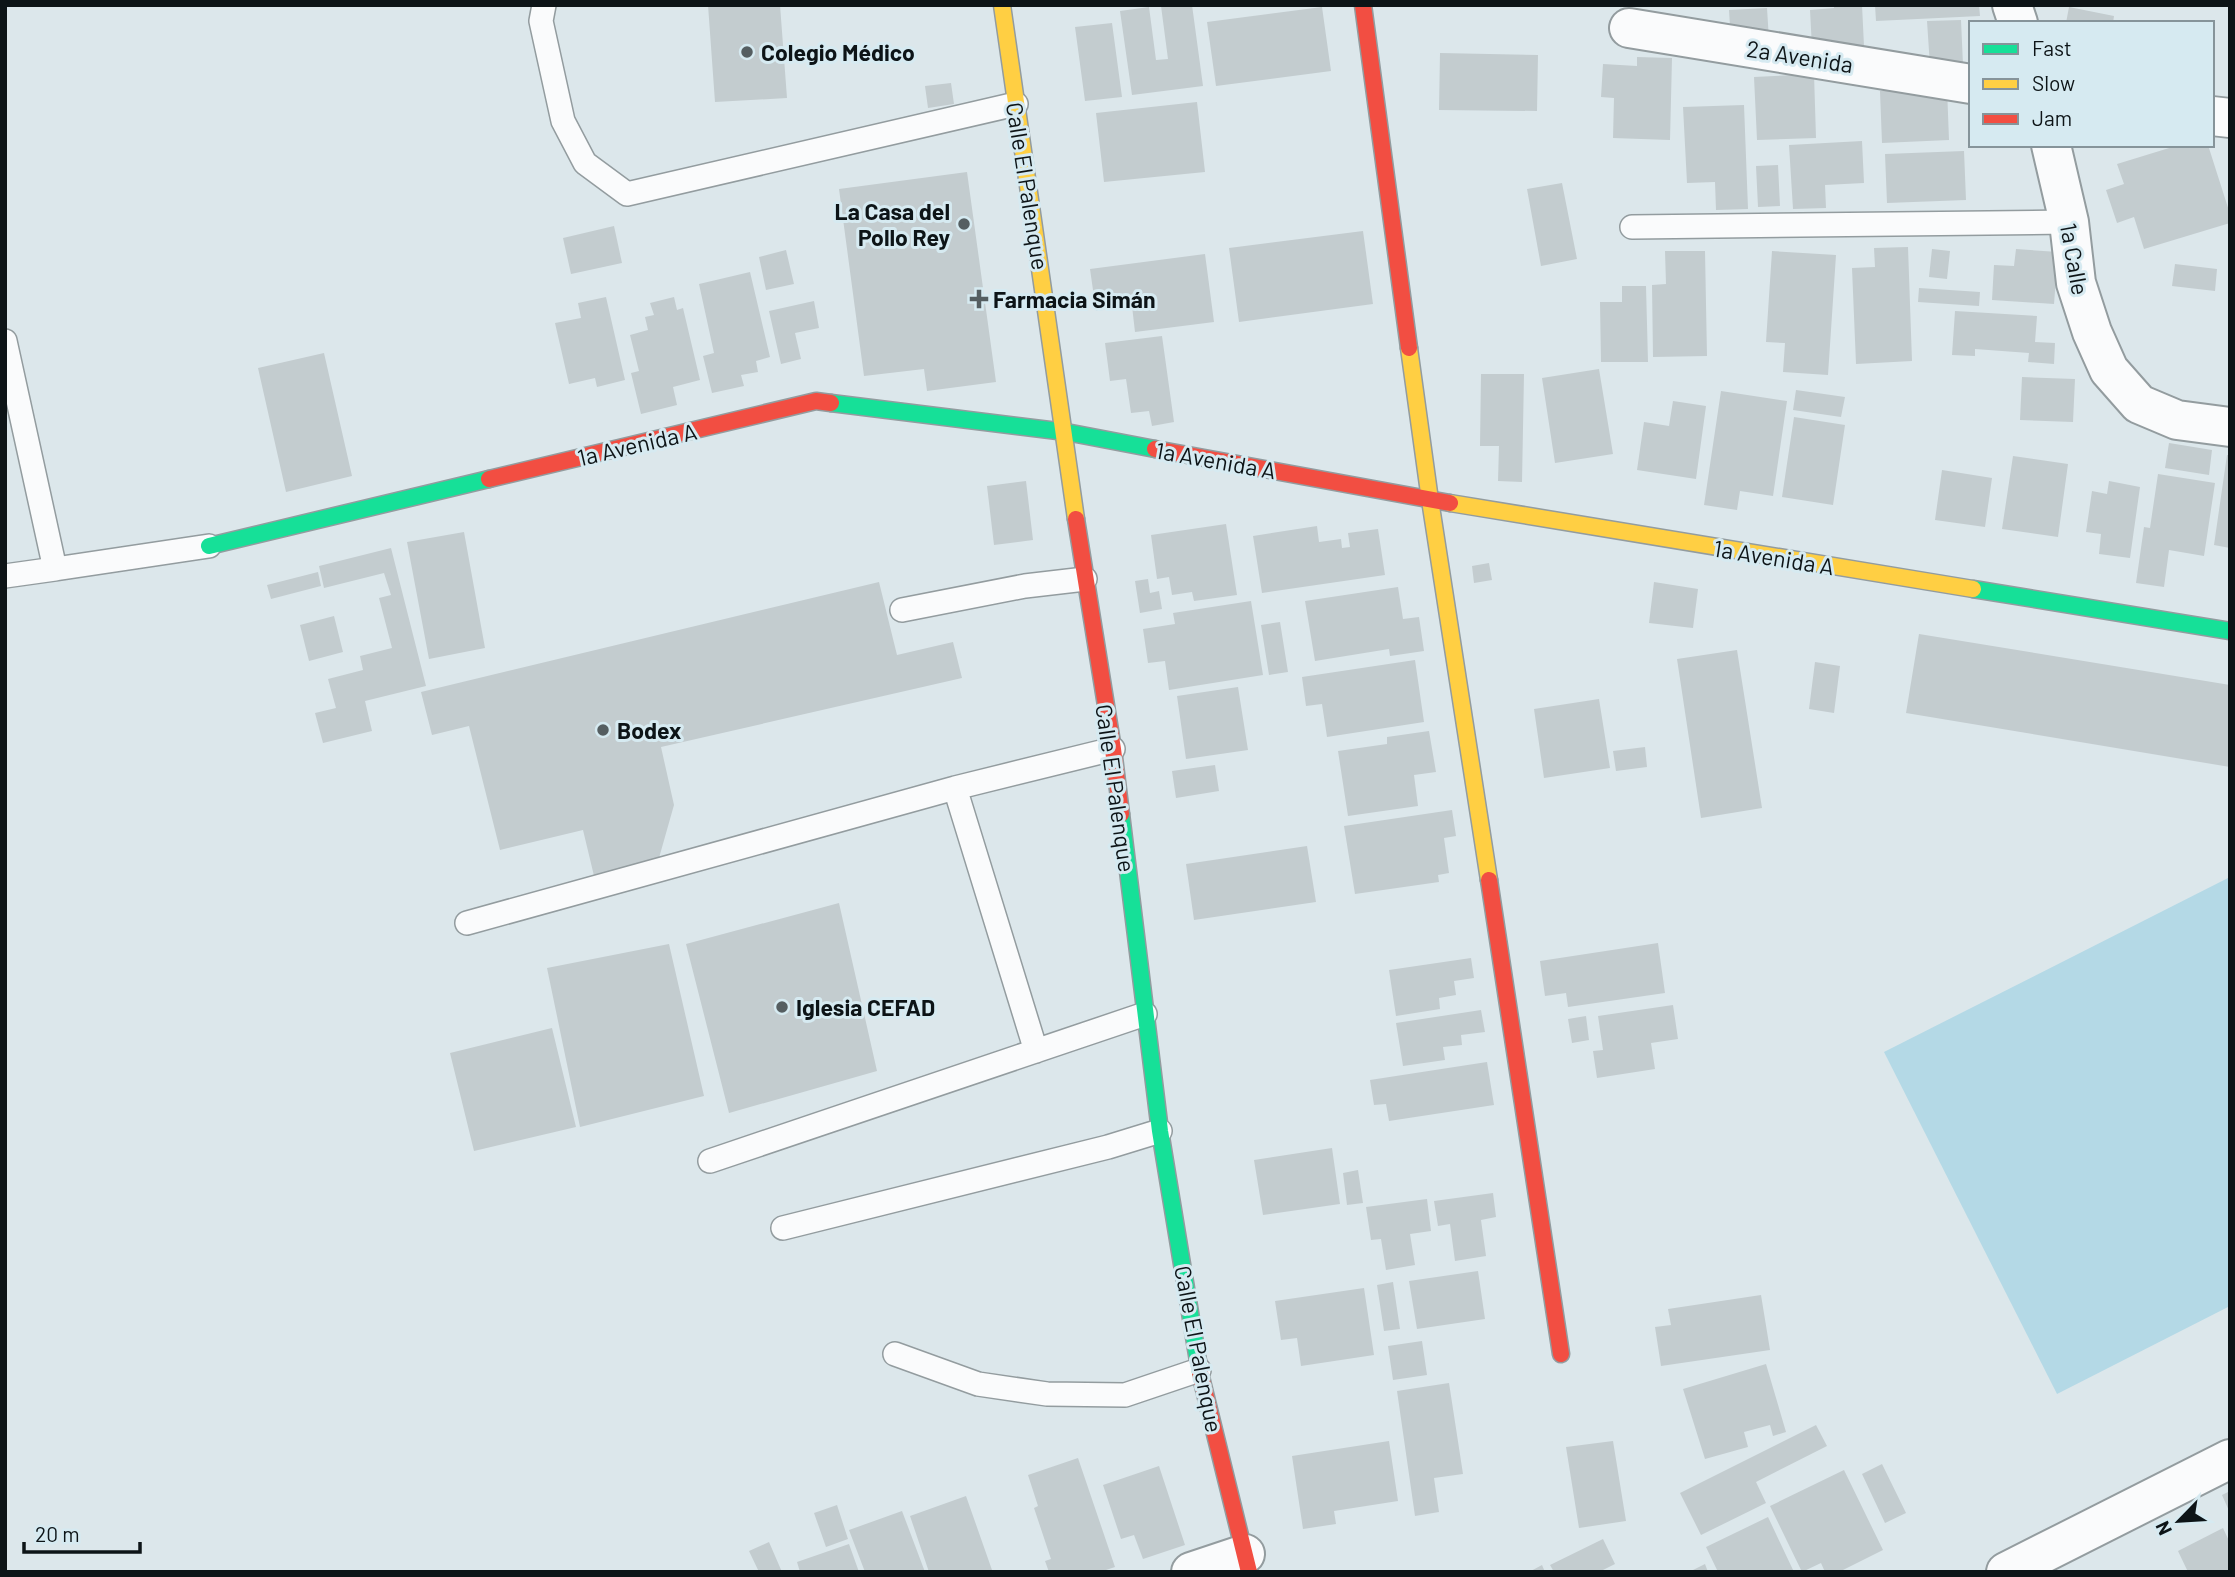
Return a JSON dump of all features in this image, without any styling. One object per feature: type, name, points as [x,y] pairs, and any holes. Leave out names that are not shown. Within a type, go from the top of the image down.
[{"type":"street","name":"Calle El Palenque","points":[[1002,5],[1066,432],[1085,579],[1113,750],[1160,1130],[1199,1370],[1250,1566]]},
{"type":"street","points":[[1363,5],[1430,500],[1561,1354]]},
{"type":"street","name":"2a Avenida","points":[[1629,28],[1969,84]]},
{"type":"street","name":"1a Calle","points":[[2051,147],[2070,222],[2076,283],[2092,332],[2109,370],[2139,404],[2177,420],[2230,428]]},
{"type":"street","name":"1a Avenida A","points":[[209,546],[816,401],[1066,432],[1430,500],[2230,631]]},
{"type":"street","points":[[2006,1572],[2052,1562],[2230,1459]]},
{"type":"street","points":[[1191,1572],[1250,1566]]},
{"type":"lane","points":[[544,5],[541,21],[564,121],[585,163],[627,194],[1016,104]]},
{"type":"lane","points":[[1632,228],[2070,222]]},
{"type":"lane","points":[[5,341],[55,569]]},
{"type":"lane","points":[[5,576],[209,546]]},
{"type":"lane","points":[[902,610],[1025,586],[1085,579]]},
{"type":"lane","points":[[467,923],[955,788],[1113,750]]},
{"type":"lane","points":[[955,788],[1037,1051]]},
{"type":"lane","points":[[709,1161],[1145,1014]]},
{"type":"lane","points":[[783,1228],[1108,1147],[1160,1130]]},
{"type":"lane","points":[[895,1354],[978,1384],[1047,1394],[1125,1395],[1199,1370]]},
{"type":"shaded area","points":[[2230,877],[2230,1306],[2057,1394],[1884,1052]]},
{"type":"building","name":"Colegio Médico","points":[[708,5],[780,5],[787,98],[715,102]]},
{"type":"building","points":[[1192,5],[1203,86],[1132,95],[1120,11],[1149,7],[1156,60],[1168,59],[1161,6]]},
{"type":"building","points":[[1834,5],[1862,5],[1864,46],[1812,48],[1810,10],[1834,8]]},
{"type":"building","points":[[1875,5],[1979,5],[1980,16],[1876,21]]},
{"type":"building","points":[[1322,7],[1331,71],[1216,86],[1207,22]]},
{"type":"building","points":[[2069,7],[2114,16],[2113,21],[2066,21]]},
{"type":"building","points":[[1767,8],[1769,40],[1731,42],[1729,10]]},
{"type":"building","points":[[1961,20],[1963,65],[1930,66],[1927,21]]},
{"type":"building","points":[[1112,23],[1122,97],[1085,101],[1075,27]]},
{"type":"building","points":[[1440,53],[1538,55],[1537,111],[1439,110]]},
{"type":"building","points":[[1637,57],[1672,58],[1670,140],[1613,138],[1614,98],[1601,97],[1603,64],[1637,66]]},
{"type":"building","points":[[1814,74],[1816,138],[1757,140],[1754,77]]},
{"type":"building","points":[[951,83],[954,104],[928,108],[925,86]]},
{"type":"building","points":[[1947,88],[1949,140],[1882,143],[1880,91]]},
{"type":"building","points":[[1197,102],[1205,172],[1104,182],[1096,113]]},
{"type":"building","points":[[1744,105],[1748,209],[1716,210],[1715,182],[1687,183],[1683,107]]},
{"type":"building","points":[[1862,141],[1864,183],[1825,185],[1826,208],[1793,209],[1789,145]]},
{"type":"building","points":[[2172,147],[2209,147],[2230,214],[2230,223],[2144,249],[2134,217],[2117,223],[2106,190],[2124,184],[2117,164]]},
{"type":"building","points":[[1964,151],[1966,200],[1887,203],[1885,154]]},
{"type":"building","points":[[1778,165],[1780,206],[1758,207],[1756,166]]},
{"type":"building","points":[[967,172],[996,382],[927,391],[924,369],[864,376],[839,189]]},
{"type":"building","points":[[1562,183],[1577,259],[1541,266],[1527,189]]},
{"type":"building","points":[[614,226],[622,263],[571,274],[563,238]]},
{"type":"building","points":[[1363,231],[1373,304],[1239,322],[1229,248]]},
{"type":"building","points":[[1908,247],[1912,361],[1856,364],[1852,268],[1875,267],[1874,248]]},
{"type":"building","points":[[1932,249],[1950,251],[1947,279],[1929,277]]},
{"type":"building","points":[[2016,249],[2058,252],[2054,304],[1992,300],[1994,265],[2014,266]]},
{"type":"building","points":[[786,250],[794,284],[766,290],[759,257]]},
{"type":"building","points":[[1665,251],[1705,251],[1707,356],[1653,357],[1652,285],[1666,284]]},
{"type":"building","points":[[1772,251],[1836,255],[1828,375],[1783,372],[1785,343],[1766,342]]},
{"type":"building","points":[[1205,254],[1214,322],[1135,332],[1132,306],[1096,311],[1090,269]]},
{"type":"building","points":[[2175,264],[2217,269],[2215,291],[2172,286]]},
{"type":"building","points":[[750,272],[770,357],[756,361],[758,372],[741,375],[744,386],[712,393],[703,356],[714,353],[699,284]]},
{"type":"building","points":[[1622,286],[1646,286],[1648,362],[1601,362],[1600,302],[1622,302]]},
{"type":"building","points":[[1919,288],[1980,292],[1979,306],[1918,302]]},
{"type":"building","points":[[606,297],[625,380],[597,387],[595,378],[569,384],[555,323],[581,318],[578,303]]},
{"type":"building","points":[[674,297],[677,310],[683,308],[700,380],[673,387],[677,405],[641,414],[631,373],[639,371],[630,335],[648,330],[645,317],[654,315],[650,303]]},
{"type":"building","points":[[814,301],[819,328],[795,333],[801,359],[781,364],[769,311]]},
{"type":"building","points":[[1955,311],[2037,316],[2035,342],[2055,343],[2054,364],[2028,362],[2029,353],[1975,349],[1975,356],[1952,355]]},
{"type":"building","points":[[1162,336],[1174,422],[1152,426],[1149,411],[1131,413],[1126,379],[1110,381],[1105,343]]},
{"type":"building","points":[[324,353],[352,476],[286,492],[258,368]]},
{"type":"building","points":[[1599,369],[1613,454],[1555,463],[1542,378]]},
{"type":"building","points":[[1481,374],[1524,374],[1522,482],[1498,481],[1499,446],[1480,446]]},
{"type":"building","points":[[2022,377],[2075,379],[2073,422],[2020,420]]},
{"type":"building","points":[[1796,390],[1845,397],[1841,417],[1793,410]]},
{"type":"building","points":[[1721,391],[1787,401],[1773,496],[1740,491],[1737,510],[1704,505]]},
{"type":"building","points":[[1673,401],[1706,406],[1696,479],[1637,470],[1644,422],[1669,426]]},
{"type":"building","points":[[1794,417],[1845,425],[1833,505],[1782,497]]},
{"type":"building","points":[[2169,443],[2212,450],[2209,475],[2165,468]]},
{"type":"building","points":[[2227,455],[2230,455],[2230,548],[2214,545]]},
{"type":"building","points":[[2013,456],[2068,464],[2058,537],[2002,529]]},
{"type":"building","points":[[1942,470],[1992,478],[1985,527],[1935,520]]},
{"type":"building","points":[[2158,474],[2215,483],[2204,556],[2169,550],[2164,587],[2136,583],[2144,527],[2150,528]]},
{"type":"building","points":[[1026,481],[1033,540],[994,545],[987,486]]},
{"type":"building","points":[[2109,481],[2140,487],[2130,558],[2099,554],[2101,534],[2086,532],[2092,491],[2107,494]]},
{"type":"building","points":[[1226,524],[1237,595],[1194,601],[1192,592],[1172,595],[1169,577],[1157,579],[1151,535]]},
{"type":"building","points":[[1317,526],[1319,542],[1341,539],[1342,548],[1350,547],[1348,533],[1378,529],[1385,575],[1262,593],[1253,536]]},
{"type":"building","points":[[464,532],[485,648],[429,659],[407,542]]},
{"type":"building","points":[[391,548],[426,686],[365,701],[372,731],[323,743],[315,713],[336,708],[328,679],[363,670],[360,656],[392,648],[379,598],[391,595],[384,573],[324,588],[319,566]]},
{"type":"building","points":[[1489,563],[1492,580],[1474,583],[1472,566]]},
{"type":"building","points":[[318,572],[321,586],[271,599],[267,585]]},
{"type":"building","points":[[1148,579],[1150,593],[1159,591],[1162,609],[1140,613],[1135,581]]},
{"type":"building","name":"Bodex","points":[[879,582],[897,655],[953,642],[962,678],[661,747],[674,805],[657,865],[595,880],[583,830],[500,850],[469,726],[432,735],[421,692]]},
{"type":"building","points":[[1654,582],[1698,589],[1693,628],[1649,623]]},
{"type":"building","points":[[1398,587],[1403,619],[1419,617],[1424,651],[1390,656],[1389,649],[1315,661],[1305,601]]},
{"type":"building","points":[[1251,601],[1263,675],[1169,690],[1165,661],[1148,663],[1143,629],[1175,624],[1173,613]]},
{"type":"building","points":[[334,616],[343,652],[309,661],[300,625]]},
{"type":"building","points":[[1280,622],[1288,672],[1269,675],[1261,625]]},
{"type":"building","points":[[1919,634],[2230,685],[2230,767],[1906,713]]},
{"type":"building","points":[[1737,650],[1762,808],[1701,818],[1677,659]]},
{"type":"building","points":[[1415,660],[1424,722],[1327,737],[1322,704],[1306,706],[1302,677]]},
{"type":"building","points":[[1815,662],[1840,666],[1834,713],[1809,709]]},
{"type":"building","points":[[1238,687],[1248,750],[1186,759],[1177,696]]},
{"type":"building","points":[[1599,699],[1610,768],[1544,778],[1534,709]]},
{"type":"building","points":[[1429,731],[1436,772],[1414,775],[1418,806],[1348,816],[1338,751],[1387,744],[1387,737]]},
{"type":"building","points":[[1645,747],[1647,767],[1616,771],[1613,751]]},
{"type":"building","points":[[1215,765],[1219,791],[1176,798],[1172,771]]},
{"type":"building","points":[[1452,810],[1456,836],[1444,838],[1449,873],[1438,875],[1439,882],[1355,894],[1344,826]]},
{"type":"building","points":[[1307,846],[1316,902],[1194,920],[1186,864]]},
{"type":"building","name":"Iglesia CEFAD","points":[[839,903],[877,1071],[729,1113],[686,944]]},
{"type":"building","points":[[1658,943],[1665,993],[1568,1007],[1566,993],[1545,996],[1540,961]]},
{"type":"building","points":[[669,944],[704,1096],[580,1127],[547,968]]},
{"type":"building","points":[[1471,958],[1474,978],[1454,981],[1456,995],[1439,998],[1440,1009],[1396,1016],[1389,970]]},
{"type":"building","points":[[1673,1005],[1678,1039],[1651,1043],[1655,1069],[1597,1078],[1593,1051],[1603,1050],[1598,1016]]},
{"type":"building","points":[[1481,1010],[1485,1032],[1461,1035],[1462,1045],[1443,1047],[1445,1060],[1403,1066],[1396,1023]]},
{"type":"building","points":[[1586,1016],[1589,1040],[1572,1043],[1568,1019]]},
{"type":"building","points":[[552,1028],[576,1127],[474,1151],[450,1053]]},
{"type":"building","points":[[1487,1062],[1494,1105],[1389,1121],[1386,1104],[1374,1105],[1370,1080]]},
{"type":"building","points":[[1332,1148],[1340,1204],[1263,1215],[1254,1160]]},
{"type":"building","points":[[1358,1170],[1363,1203],[1347,1205],[1343,1173]]},
{"type":"building","points":[[1493,1193],[1496,1217],[1481,1220],[1486,1256],[1455,1261],[1450,1224],[1438,1226],[1434,1201]]},
{"type":"building","points":[[1427,1199],[1431,1231],[1410,1234],[1415,1265],[1386,1270],[1381,1239],[1371,1240],[1366,1207]]},
{"type":"building","points":[[1478,1271],[1485,1319],[1417,1329],[1409,1281]]},
{"type":"building","points":[[1393,1282],[1400,1329],[1384,1331],[1377,1285]]},
{"type":"building","points":[[1364,1288],[1374,1355],[1301,1366],[1297,1338],[1281,1340],[1275,1301]]},
{"type":"building","points":[[1761,1295],[1770,1350],[1661,1366],[1655,1327],[1671,1325],[1668,1309]]},
{"type":"building","points":[[1422,1341],[1427,1375],[1393,1380],[1388,1346]]},
{"type":"building","points":[[1766,1364],[1786,1432],[1773,1436],[1770,1425],[1744,1432],[1748,1447],[1705,1459],[1683,1389]]},
{"type":"building","points":[[1449,1383],[1463,1474],[1434,1478],[1439,1512],[1415,1516],[1397,1391]]},
{"type":"building","points":[[1816,1425],[1827,1446],[1756,1482],[1766,1503],[1701,1535],[1680,1493]]},
{"type":"building","points":[[1389,1441],[1398,1501],[1334,1511],[1336,1524],[1303,1529],[1292,1456]]},
{"type":"building","points":[[1613,1441],[1626,1521],[1579,1528],[1566,1447]]},
{"type":"building","points":[[1078,1458],[1115,1567],[1100,1572],[1049,1572],[1045,1561],[1051,1559],[1034,1508],[1038,1506],[1028,1475]]},
{"type":"building","points":[[1882,1464],[1906,1513],[1885,1523],[1862,1474]]},
{"type":"building","points":[[1159,1466],[1185,1545],[1143,1559],[1134,1535],[1121,1539],[1103,1485]]},
{"type":"building","points":[[1844,1470],[1883,1550],[1839,1572],[1825,1572],[1821,1563],[1802,1572],[1770,1506]]},
{"type":"building","points":[[2230,1491],[2230,1513],[2222,1495]]},
{"type":"building","points":[[966,1496],[992,1570],[929,1572],[910,1516]]},
{"type":"building","points":[[837,1505],[848,1539],[826,1547],[814,1513]]},
{"type":"building","points":[[902,1511],[925,1572],[865,1572],[849,1530]]},
{"type":"building","points":[[1768,1517],[1794,1572],[1718,1572],[1706,1547]]},
{"type":"building","points":[[2223,1528],[2230,1543],[2230,1572],[2188,1572],[2178,1551]]},
{"type":"building","points":[[1603,1539],[1615,1564],[1599,1572],[1554,1572],[1550,1565]]},
{"type":"building","points":[[769,1542],[782,1572],[759,1572],[749,1551]]},
{"type":"building","points":[[849,1544],[859,1572],[800,1572],[797,1562]]},
{"type":"building","points":[[1705,1564],[1708,1572],[1689,1572]]},
{"type":"building","points":[[1542,1565],[1545,1572],[1529,1572]]},
{"type":"traffic: fast","points":[[831,403],[1066,432],[1155,449]]},
{"type":"traffic: fast","points":[[209,546],[489,479]]},
{"type":"traffic: fast","points":[[1973,589],[2230,631]]},
{"type":"traffic: fast","points":[[1121,814],[1160,1131],[1200,1373]]},
{"type":"traffic: slow","points":[[1002,5],[1076,519]]},
{"type":"traffic: slow","points":[[1409,348],[1489,880]]},
{"type":"traffic: slow","points":[[1450,503],[1973,589]]},
{"type":"traffic: jam","points":[[1363,5],[1409,348]]},
{"type":"traffic: jam","points":[[489,479],[816,401],[831,403]]},
{"type":"traffic: jam","points":[[1155,449],[1450,503]]},
{"type":"traffic: jam","points":[[1076,519],[1121,814]]},
{"type":"traffic: jam","points":[[1489,880],[1561,1354]]},
{"type":"traffic: jam","points":[[1200,1373],[1249,1572]]},
{"type":"place","name":"Colegio Médico","points":[[747,52]]},
{"type":"place","name":"La Casa del Pollo Rey","points":[[964,224]]},
{"type":"place","name":"Farmacia Simán","points":[[979,299]]},
{"type":"place","name":"Bodex","points":[[603,730]]},
{"type":"place","name":"Iglesia CEFAD","points":[[782,1007]]}]
